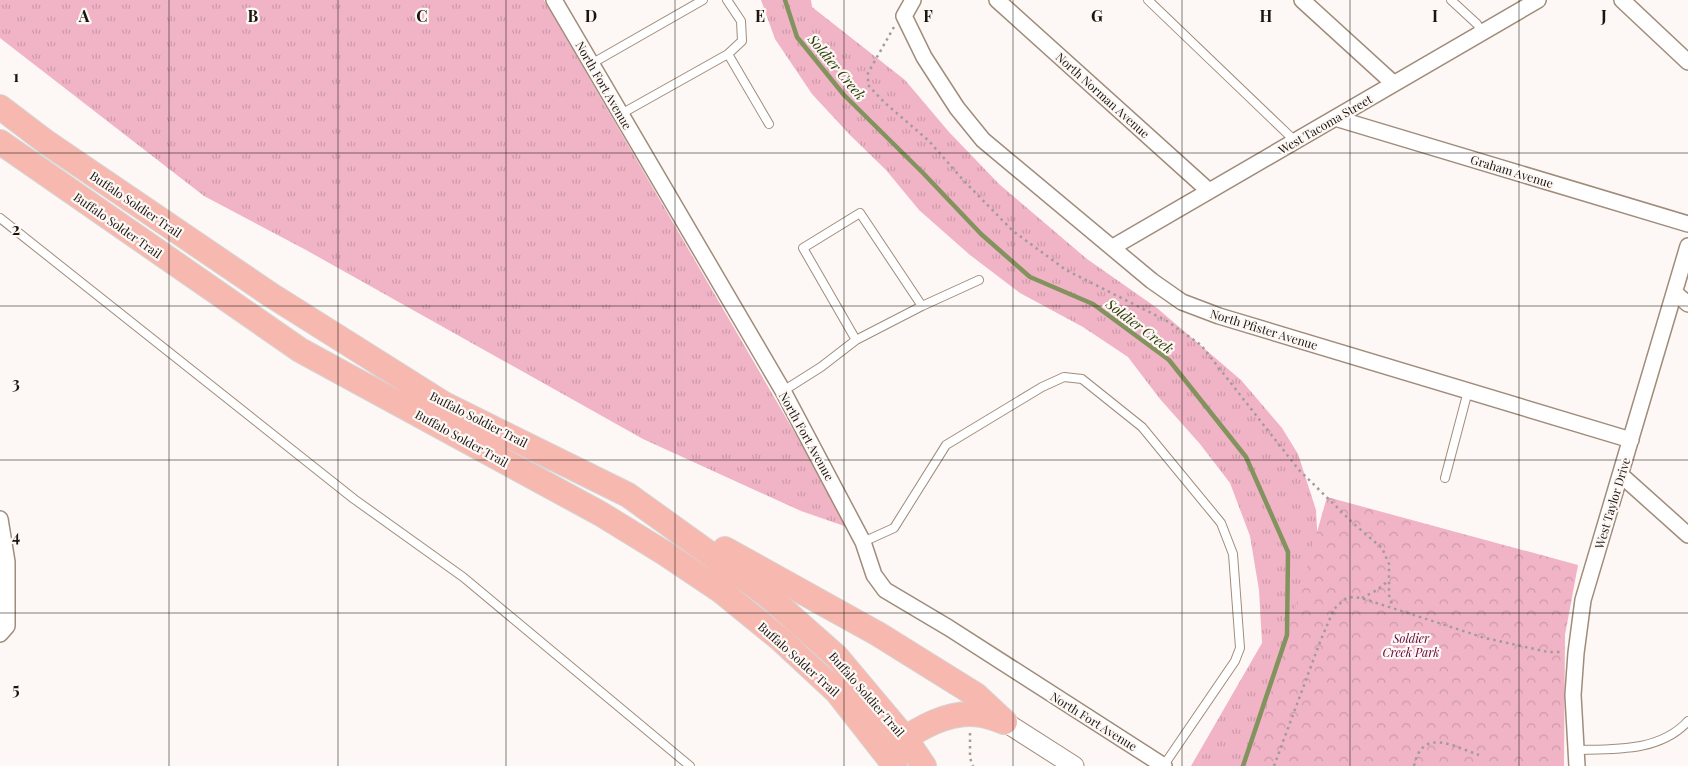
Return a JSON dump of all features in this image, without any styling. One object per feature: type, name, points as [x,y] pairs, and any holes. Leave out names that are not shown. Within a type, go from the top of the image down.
[{"type":"main road","name":"Buffalo Soldier Trail","points":[[0,107],[46,142],[271,296],[444,404],[628,495],[767,595],[837,657],[906,738],[924,766]]},
{"type":"main road","name":"Buffalo Solder Trail","points":[[0,142],[300,350],[602,514],[713,586],[780,639],[837,692],[890,759]]},
{"type":"main road","points":[[628,495],[878,634],[976,695],[1005,722]]},
{"type":"main road","points":[[890,759],[906,738],[940,720],[962,714],[980,715],[1005,722]]},
{"type":"street","name":"North Fort Avenue","points":[[554,0],[783,391],[864,542],[874,575],[885,590],[1164,766]]},
{"type":"street","name":"North Pfister Avenue","points":[[913,0],[904,16],[924,57],[957,108],[983,140],[1152,281],[1182,302],[1219,316],[1631,440]]},
{"type":"street","name":"North Norman Avenue","points":[[997,0],[1209,191]]},
{"type":"street","points":[[1302,0],[1393,84]]},
{"type":"street","name":"West Tacoma Street","points":[[1113,247],[1538,0]]},
{"type":"street","points":[[1622,0],[1688,62]]},
{"type":"street","name":"Graham Avenue","points":[[1335,118],[1688,224]]},
{"type":"street","name":"West Taylor Drive","points":[[1577,766],[1573,695],[1583,600],[1688,246]]},
{"type":"street","points":[[1675,293],[1688,304]]},
{"type":"street","points":[[1620,475],[1688,535]]},
{"type":"street","points":[[0,519],[7,562],[7,626],[0,634]]},
{"type":"street","points":[[1005,722],[1074,766]]},
{"type":"lane","points":[[591,64],[703,0]]},
{"type":"lane","points":[[620,114],[728,54],[742,41],[741,21],[727,0]]},
{"type":"lane","points":[[1148,0],[1295,141]]},
{"type":"lane","points":[[1451,0],[1477,24],[1482,32]]},
{"type":"lane","points":[[728,54],[768,124]]},
{"type":"lane","points":[[856,340],[803,248],[860,213],[922,306]]},
{"type":"lane","points":[[0,218],[354,499],[463,577],[690,766]]},
{"type":"lane","points":[[783,391],[821,367],[856,340],[922,306],[979,280]]},
{"type":"lane","points":[[864,542],[894,528],[946,445],[1042,387],[1064,378],[1082,379],[1142,427],[1221,523],[1233,554],[1240,648],[1235,661],[1164,766]]},
{"type":"lane","points":[[1445,478],[1468,391]]},
{"type":"lane","points":[[1576,750],[1645,746],[1666,738],[1688,721]]},
{"type":"path","points":[[894,27],[868,73],[868,85],[885,103],[929,141],[964,181],[1013,231],[1066,270],[1167,321],[1201,345],[1299,470],[1354,524],[1382,548],[1388,564],[1389,595],[1394,607]]},
{"type":"path","points":[[1361,598],[1377,590],[1388,581]]},
{"type":"path","points":[[1274,766],[1334,609],[1345,599],[1361,598],[1394,607],[1484,638],[1548,652],[1576,653]]},
{"type":"path","points":[[973,766],[970,758],[970,732],[974,715]]},
{"type":"path","points":[[1414,766],[1416,754],[1423,746],[1435,741],[1479,755]]},
{"type":"green space","points":[[0,0],[544,0],[850,528],[801,511],[643,439],[306,250],[204,196],[0,38]]},
{"type":"green space","points":[[761,0],[811,0],[812,7],[905,80],[949,132],[999,184],[1087,259],[1157,308],[1241,380],[1282,428],[1298,454],[1316,510],[1320,583],[1262,766],[1191,766],[1262,643],[1259,590],[1250,536],[1230,483],[1200,444],[1160,399],[1128,357],[1083,327],[1020,293],[970,255],[919,210],[886,170],[812,94],[775,39]]},
{"type":"green space","name":"Soldier Creek Park","points":[[1327,497],[1578,565],[1565,635],[1564,766],[1250,766]]},
{"type":"waterway","name":"Soldier Creek","points":[[785,0],[797,37],[844,95],[923,173],[981,234],[1030,277],[1093,304],[1169,360],[1246,457],[1288,552],[1287,635],[1243,766]]}]
